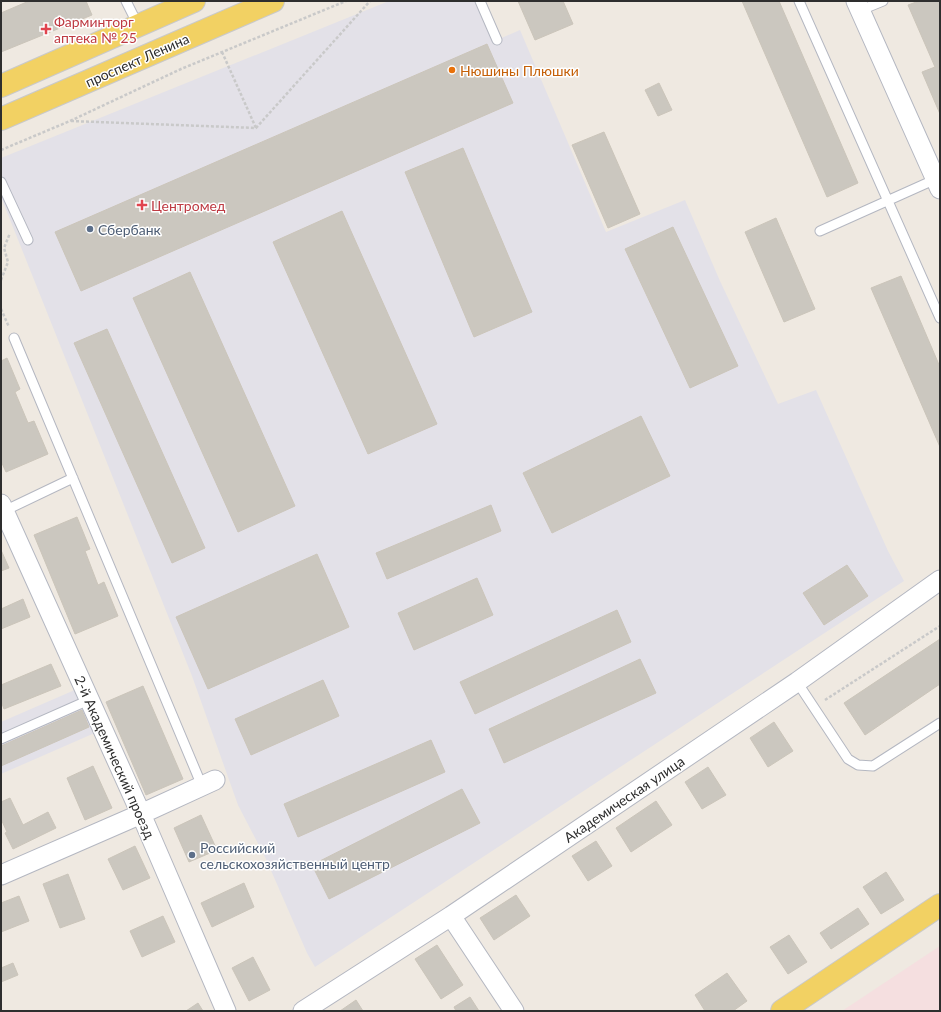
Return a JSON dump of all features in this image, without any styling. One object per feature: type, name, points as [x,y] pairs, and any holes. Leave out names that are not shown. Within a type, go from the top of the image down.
[{"type":"main road","points":[[1,86],[194,1]]},
{"type":"main road","name":"проспект Ленина","points":[[1,119],[272,1]]},
{"type":"main road","points":[[782,1011],[940,904]]},
{"type":"street","points":[[858,6],[938,184]]},
{"type":"street","name":"2-й Академический проезд","points":[[2,508],[140,814],[226,1011]]},
{"type":"street","name":"Академическая улица","points":[[302,1011],[451,916],[797,682],[940,580]]},
{"type":"street","points":[[1,875],[208,783]]},
{"type":"street","points":[[451,916],[514,1011]]},
{"type":"lane","points":[[126,1],[138,26]]},
{"type":"lane","points":[[480,1],[497,40]]},
{"type":"lane","points":[[799,1],[940,318]]},
{"type":"lane","points":[[858,6],[883,1]]},
{"type":"lane","points":[[1,182],[28,240]]},
{"type":"lane","points":[[820,231],[888,200],[938,184]]},
{"type":"lane","points":[[14,338],[73,478],[208,783]]},
{"type":"lane","points":[[2,508],[73,478]]},
{"type":"lane","points":[[797,682],[848,759],[858,765],[873,766],[940,723]]},
{"type":"lane","points":[[1,739],[89,700]]},
{"type":"path","points":[[1,150],[70,121],[181,69],[346,1]]},
{"type":"path","points":[[256,128],[370,1]]},
{"type":"path","points":[[222,52],[256,128]]},
{"type":"path","points":[[70,121],[256,128]]},
{"type":"path","points":[[1,280],[8,262],[4,248],[17,216]]},
{"type":"path","points":[[1,309],[14,338]]},
{"type":"path","points":[[813,708],[940,626]]},
{"type":"shaded area","points":[[389,1],[482,1],[497,40],[520,30],[606,232],[685,200],[720,281],[778,404],[816,390],[888,551],[904,581],[315,967],[307,953],[266,859],[238,805],[192,676],[1,197],[1,158]]},
{"type":"shaded area","points":[[77,689],[97,732],[1,774],[1,722]]},
{"type":"shaded area","points":[[940,946],[940,1011],[842,1011]]},
{"type":"building","points":[[29,1],[86,1],[92,15],[1,52],[1,13]]},
{"type":"building","points":[[518,1],[563,1],[573,24],[535,40]]},
{"type":"building","points":[[742,1],[779,1],[858,183],[827,197]]},
{"type":"building","points":[[919,1],[940,1],[940,114],[922,72],[935,67],[908,5]]},
{"type":"building","points":[[487,44],[513,103],[81,291],[55,232]]},
{"type":"building","points":[[659,83],[672,110],[658,116],[645,90]]},
{"type":"building","points":[[604,132],[640,214],[608,228],[572,145]]},
{"type":"building","points":[[463,148],[532,312],[474,337],[405,172]]},
{"type":"building","points":[[342,211],[437,424],[368,454],[273,242]]},
{"type":"building","points":[[776,218],[815,309],[784,322],[745,232]]},
{"type":"building","points":[[673,227],[738,366],[690,388],[625,249]]},
{"type":"building","points":[[190,272],[295,506],[238,532],[133,298]]},
{"type":"building","points":[[901,276],[940,367],[940,447],[871,288]]},
{"type":"building","points":[[107,329],[205,548],[172,563],[74,343]]},
{"type":"building","points":[[7,358],[20,389],[15,392],[28,423],[34,421],[48,454],[6,472],[1,461],[1,361]]},
{"type":"building","points":[[641,416],[670,476],[552,533],[523,473]]},
{"type":"building","points":[[491,505],[501,531],[387,579],[376,553]]},
{"type":"building","points":[[77,517],[90,549],[85,551],[98,585],[104,582],[118,616],[75,634],[34,535]]},
{"type":"building","points":[[1,550],[9,568],[1,571]]},
{"type":"building","points":[[317,554],[349,627],[208,689],[176,617]]},
{"type":"building","points":[[847,565],[868,596],[824,625],[803,593]]},
{"type":"building","points":[[477,578],[493,615],[414,650],[398,613]]},
{"type":"building","points":[[23,599],[30,617],[1,629],[1,609]]},
{"type":"building","points":[[617,610],[631,642],[475,714],[460,682]]},
{"type":"building","points":[[940,639],[940,684],[865,735],[844,703]]},
{"type":"building","points":[[640,659],[656,693],[504,763],[489,729]]},
{"type":"building","points":[[51,664],[61,686],[4,709],[1,701],[1,685]]},
{"type":"building","points":[[323,680],[339,716],[251,755],[235,719]]},
{"type":"building","points":[[143,686],[183,779],[146,795],[106,702]]},
{"type":"building","points":[[82,710],[89,727],[1,766],[1,746]]},
{"type":"building","points":[[774,722],[793,751],[768,767],[750,738]]},
{"type":"building","points":[[431,740],[445,772],[298,837],[284,804]]},
{"type":"building","points":[[93,766],[112,808],[85,820],[67,778]]},
{"type":"building","points":[[708,767],[726,795],[702,809],[685,782]]},
{"type":"building","points":[[462,789],[480,823],[329,899],[312,865]]},
{"type":"building","points":[[10,798],[23,825],[48,812],[56,828],[13,849],[5,833],[7,832],[1,819],[1,802]]},
{"type":"building","points":[[656,801],[672,825],[631,852],[616,828]]},
{"type":"building","points":[[201,815],[217,850],[189,862],[174,828]]},
{"type":"building","points":[[596,841],[612,866],[588,881],[572,856]]},
{"type":"building","points":[[135,846],[150,878],[123,890],[108,859]]},
{"type":"building","points":[[886,872],[904,900],[881,914],[863,887]]},
{"type":"building","points":[[68,874],[85,919],[60,928],[43,884]]},
{"type":"building","points":[[244,883],[254,907],[212,927],[201,903]]},
{"type":"building","points":[[516,895],[530,916],[494,940],[480,918]]},
{"type":"building","points":[[19,896],[29,921],[1,932],[1,903]]},
{"type":"building","points":[[858,908],[869,924],[831,949],[820,933]]},
{"type":"building","points":[[163,916],[175,942],[142,957],[130,931]]},
{"type":"building","points":[[789,935],[807,962],[788,974],[770,947]]},
{"type":"building","points":[[437,945],[463,985],[441,999],[415,959]]},
{"type":"building","points":[[253,957],[270,990],[249,1001],[232,968]]},
{"type":"building","points":[[13,963],[18,975],[1,982],[1,968]]},
{"type":"building","points":[[727,973],[747,1001],[733,1011],[705,1011],[695,995]]},
{"type":"building","points":[[470,997],[479,1011],[456,1011],[454,1007]]},
{"type":"building","points":[[356,1000],[363,1011],[340,1011]]},
{"type":"building","points":[[198,1003],[203,1011],[186,1011]]},
{"type":"place","name":"Фарминторг аптека № 25","points":[[46,29]]},
{"type":"place","name":"Нюшины Плюшки","points":[[452,70]]},
{"type":"place","name":"Центромед","points":[[142,205]]},
{"type":"place","name":"Сбербанк","points":[[90,229]]},
{"type":"place","name":"Российский сельскохозяйственный центр","points":[[192,855]]}]
